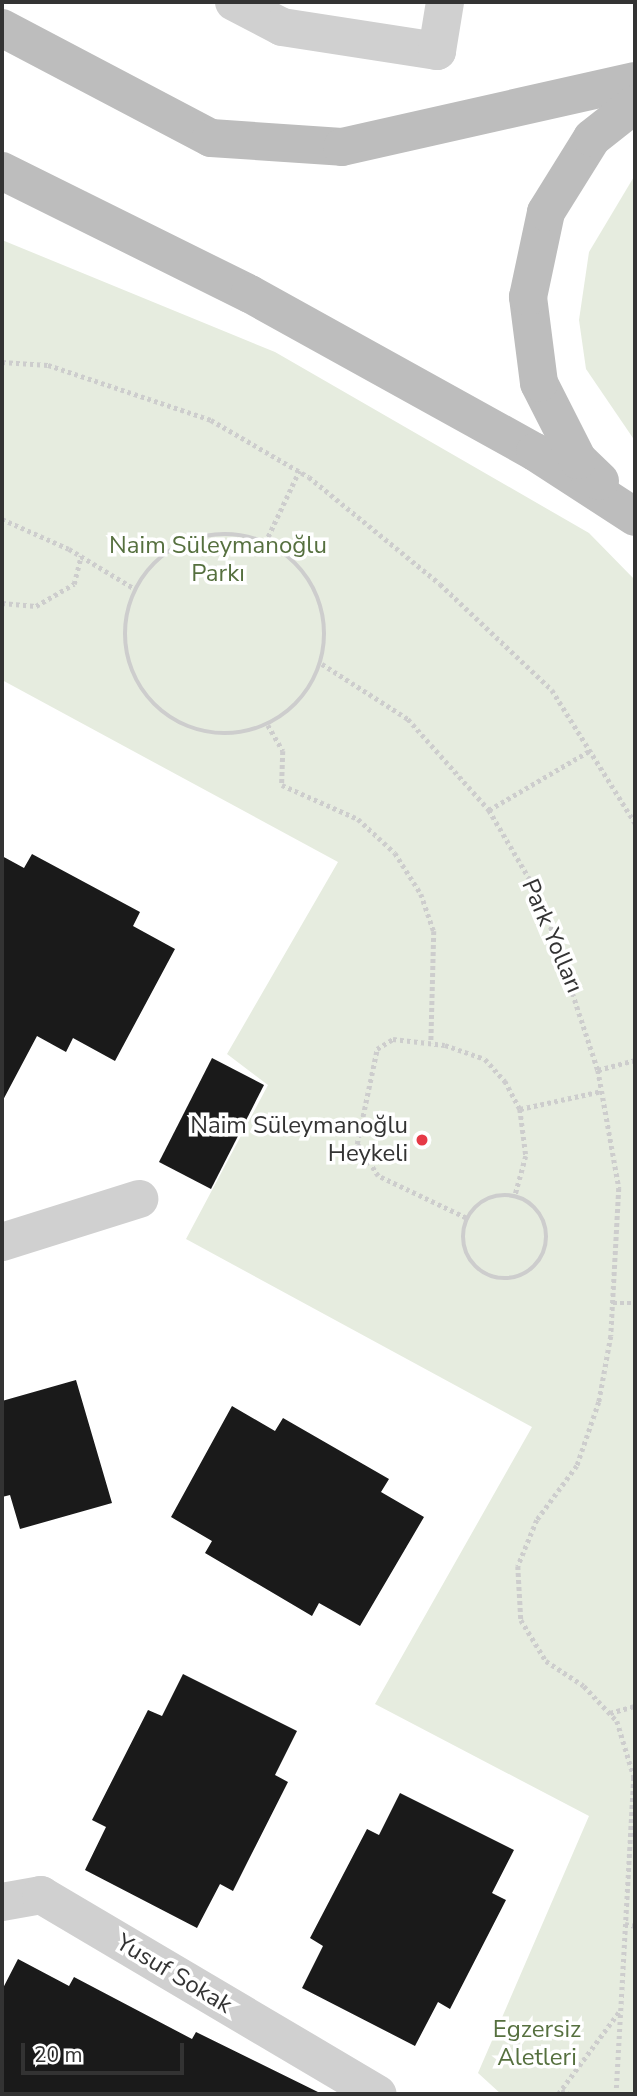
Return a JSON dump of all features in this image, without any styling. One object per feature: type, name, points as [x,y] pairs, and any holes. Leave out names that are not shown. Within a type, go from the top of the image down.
[{"type":"main road","points":[[2,28],[211,138],[342,147],[635,81]]},
{"type":"main road","points":[[635,104],[592,138],[546,212],[528,297],[540,383],[550,405],[578,460],[635,516]]},
{"type":"main road","points":[[2,171],[250,293],[536,452],[635,516]]},
{"type":"street","points":[[233,2],[282,27],[438,51],[445,2]]},
{"type":"street","points":[[2,1242],[139,1199]]},
{"type":"street","name":"Yusuf Sokak","points":[[2,1902],[41,1895],[377,2094]]},
{"type":"path","points":[[2,362],[48,365],[211,420],[299,471],[440,584],[552,690],[635,823]]},
{"type":"path","points":[[265,543],[299,471]]},
{"type":"path","points":[[2,519],[81,556],[135,589]]},
{"type":"path","points":[[214,534],[265,543],[303,570],[319,599],[326,631],[322,664],[307,694],[268,725],[220,736],[188,729],[159,711],[138,685],[126,655],[126,621],[135,589],[155,562],[181,543],[214,534]]},
{"type":"path","points":[[2,603],[36,606],[74,584],[81,556]]},
{"type":"path","name":"Park Yolları","points":[[322,664],[408,719],[489,810],[542,900],[598,1070],[618,1188],[613,1303],[599,1402],[577,1466],[537,1520],[517,1566],[521,1620],[546,1661],[610,1713]]},
{"type":"path","points":[[268,725],[283,751],[282,785],[358,819],[395,853],[421,894],[434,931],[431,1043]]},
{"type":"path","points":[[489,810],[589,751]]},
{"type":"path","points":[[466,1218],[378,1176],[358,1144],[377,1049],[393,1040],[431,1043],[485,1059],[520,1108],[526,1156],[515,1196]]},
{"type":"path","points":[[598,1070],[635,1060]]},
{"type":"path","points":[[520,1108],[602,1091]]},
{"type":"path","points":[[495,1196],[515,1196],[531,1205],[545,1228],[543,1256],[531,1271],[495,1279],[478,1270],[464,1247],[466,1218],[495,1196]]},
{"type":"path","points":[[613,1303],[635,1303]]},
{"type":"path","points":[[616,2094],[634,1777],[610,1713],[635,1706]]},
{"type":"path","points":[[625,1924],[635,1926]]},
{"type":"path","points":[[569,2094],[560,2093],[619,2012]]},
{"type":"green space","points":[[635,175],[635,441],[586,369],[579,320],[589,252]]},
{"type":"green space","name":"Naim Süleymanoğlu Parkı","points":[[2,240],[275,352],[589,533],[635,580],[635,2094],[501,2094],[478,2073],[589,1816],[375,1704],[532,1427],[186,1239],[268,1085],[227,1054],[338,862],[2,680]]},
{"type":"building","points":[[32,854],[140,912],[133,926],[175,949],[115,1061],[73,1038],[66,1052],[37,1036],[2,1102],[2,856],[24,868]]},
{"type":"building","points":[[212,1058],[264,1085],[211,1189],[159,1162]]},
{"type":"building","points":[[76,1380],[112,1503],[20,1529],[10,1495],[2,1497],[2,1401]]},
{"type":"building","points":[[232,1406],[275,1431],[283,1418],[389,1479],[381,1492],[424,1517],[360,1626],[319,1603],[312,1616],[205,1553],[212,1541],[171,1517]]},
{"type":"building","points":[[183,1674],[297,1731],[275,1775],[288,1782],[233,1891],[220,1884],[197,1928],[85,1870],[106,1827],[92,1820],[148,1710],[162,1716]]},
{"type":"building","points":[[400,1793],[514,1850],[492,1893],[506,1900],[450,2009],[438,2002],[415,2046],[302,1988],[323,1946],[310,1938],[367,1829],[379,1835]]},
{"type":"building","points":[[18,1959],[69,1986],[74,1977],[192,2039],[196,2032],[322,2094],[2,2094],[2,1990]]},
{"type":"place","name":"Naim Süleymanoğlu Heykeli","points":[[422,1140]]},
{"type":"park label","name":"Egzersiz Aletleri","points":[[537,2044]]}]
